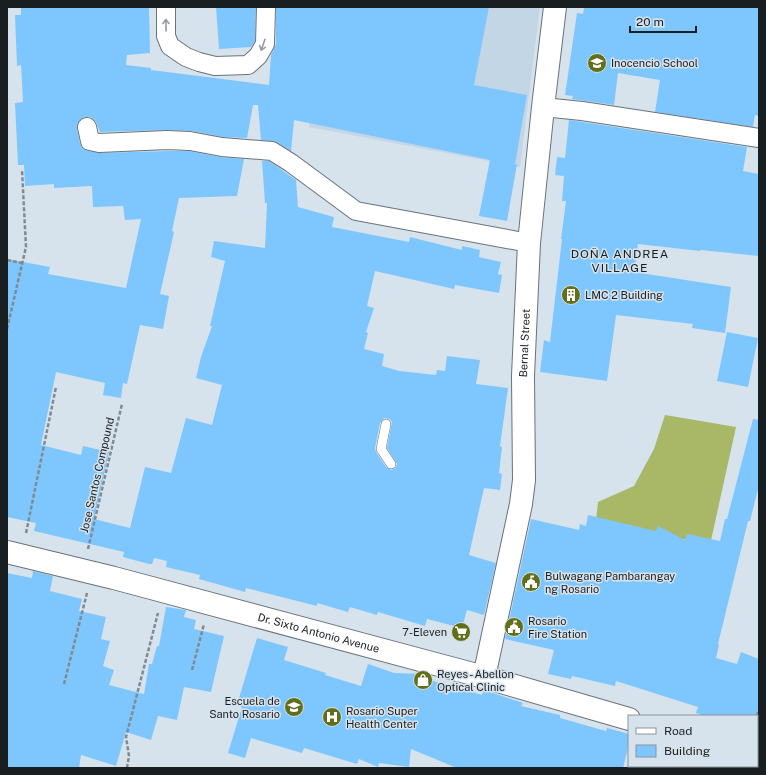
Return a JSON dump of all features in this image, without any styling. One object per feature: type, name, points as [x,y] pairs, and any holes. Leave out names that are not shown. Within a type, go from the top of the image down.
[{"type":"street","points":[[166,7],[166,36],[170,46],[186,57],[215,66],[248,65],[258,56],[265,44],[266,7]]},
{"type":"street","name":"Bernal Street","points":[[484,677],[521,504],[524,480],[523,376],[529,243],[555,7]]},
{"type":"street","points":[[543,107],[582,111],[759,138]]},
{"type":"street","points":[[87,126],[90,140],[99,143],[167,140],[190,141],[222,147],[272,151],[291,162],[356,212],[529,243]]},
{"type":"street","name":"Dr. Sixto Antonio Avenue","points":[[7,552],[484,677],[628,719]]},
{"type":"lane","points":[[386,424],[380,450],[391,464]]},
{"type":"path","points":[[7,329],[26,247],[22,170]]},
{"type":"path","points":[[7,260],[22,263]]},
{"type":"path","points":[[26,533],[56,387]]},
{"type":"path","name":"Jose Santos Compound","points":[[88,549],[122,404]]},
{"type":"path","points":[[64,684],[88,588]]},
{"type":"path","points":[[127,768],[129,756],[126,738],[163,592]]},
{"type":"path","points":[[192,670],[202,628]]},
{"type":"shaded area","points":[[311,7],[540,7],[520,167],[309,127]]},
{"type":"green space","points":[[665,415],[736,427],[710,545],[596,520],[598,502],[634,486],[654,449]]},
{"type":"building","points":[[21,7],[149,7],[150,53],[127,55],[126,65],[151,68],[151,70],[269,85],[271,55],[276,44],[276,7],[489,7],[474,85],[527,95],[507,221],[479,216],[490,160],[294,120],[291,151],[277,142],[261,140],[258,105],[253,105],[247,138],[223,137],[192,131],[167,130],[100,132],[95,120],[91,117],[84,117],[80,120],[77,124],[77,129],[80,143],[82,148],[88,151],[99,153],[189,151],[220,157],[244,159],[237,196],[179,198],[172,231],[174,232],[160,294],[169,296],[163,329],[140,325],[127,384],[123,383],[121,398],[103,395],[105,383],[56,372],[41,445],[81,455],[83,446],[109,452],[94,519],[130,528],[145,467],[171,473],[186,418],[212,425],[222,385],[196,378],[201,357],[212,326],[210,326],[225,261],[211,257],[214,241],[265,248],[267,203],[265,203],[262,161],[269,161],[296,180],[298,207],[334,217],[332,227],[409,242],[410,237],[462,250],[462,246],[480,250],[479,257],[501,262],[498,274],[502,275],[499,293],[455,285],[454,289],[375,271],[367,306],[374,308],[366,332],[368,333],[364,349],[384,354],[382,366],[399,371],[436,375],[437,370],[445,371],[447,356],[480,360],[476,384],[508,388],[500,446],[502,447],[499,473],[502,474],[500,490],[484,488],[469,555],[496,563],[484,615],[467,610],[462,628],[427,619],[425,626],[378,612],[377,615],[350,607],[348,612],[317,603],[317,606],[246,588],[245,592],[199,579],[200,575],[166,567],[167,561],[154,558],[152,564],[149,564],[123,557],[124,552],[34,531],[36,523],[7,517],[7,259],[50,267],[48,274],[126,288],[141,219],[125,220],[123,206],[93,207],[92,186],[54,188],[54,184],[25,186],[24,165],[18,165],[15,103],[23,102],[21,65],[17,66],[15,15],[21,15]],"holes":[[[384,418],[390,419],[392,422],[387,448],[397,464],[392,470],[386,467],[375,448],[380,423]]]},
{"type":"building","points":[[216,7],[256,7],[255,41],[251,47],[219,49]]},
{"type":"building","points":[[584,7],[759,7],[759,116],[755,115],[753,127],[655,112],[660,80],[618,73],[614,105],[572,99],[573,96],[565,95],[577,13],[583,14]]},
{"type":"building","points":[[569,120],[747,147],[743,171],[759,174],[759,256],[638,244],[634,272],[731,287],[725,333],[692,328],[693,324],[616,315],[607,381],[540,372],[544,340],[550,342],[566,201],[562,201],[564,176],[555,175],[557,157],[565,158]]},
{"type":"building","points":[[727,332],[758,338],[748,387],[717,381]]},
{"type":"building","points":[[753,419],[759,420],[759,485],[750,521],[748,521],[718,644],[716,658],[737,664],[741,652],[759,659],[759,716],[702,715],[696,713],[698,707],[616,681],[615,686],[572,676],[571,679],[548,674],[554,650],[505,639],[531,519],[579,530],[580,524],[586,526],[588,515],[656,531],[658,526],[685,540],[687,534],[720,541],[725,519],[727,519]]},
{"type":"building","points":[[33,571],[53,576],[50,591],[82,599],[79,611],[106,617],[101,639],[110,641],[103,666],[114,670],[109,685],[144,694],[149,664],[152,664],[157,646],[159,646],[166,607],[186,610],[184,617],[196,620],[194,629],[224,636],[211,692],[184,687],[177,720],[158,716],[151,740],[126,732],[116,766],[81,755],[79,768],[7,768],[7,573],[32,578]]},
{"type":"building","points":[[257,638],[288,647],[284,660],[361,686],[368,664],[394,673],[430,675],[430,680],[482,695],[484,690],[523,703],[521,706],[560,715],[560,718],[606,731],[607,728],[628,734],[628,748],[623,768],[457,768],[411,749],[409,767],[379,763],[378,767],[359,759],[357,764],[304,748],[302,753],[251,738],[245,758],[228,753],[242,707],[243,699],[239,698]]},
{"type":"place","name":"Inocencio School","points":[[597,63]]},
{"type":"place","name":"LMC 2 Building","points":[[571,295]]},
{"type":"place","name":"Bulwagang Pambarangay ng Rosario","points":[[531,582]]},
{"type":"place","name":"Rosario Fire Station","points":[[514,627]]},
{"type":"place","name":"7-Eleven","points":[[461,632]]},
{"type":"place","name":"Reyes - Abellon Optical Clinic","points":[[423,680]]},
{"type":"place","name":"Escuela de Santo Rosario","points":[[294,707]]},
{"type":"place","name":"Rosario Super Health Center","points":[[332,717]]},
{"type":"district","name":"DOÑA ANDREA VILLAGE","points":[[620,261]]}]
